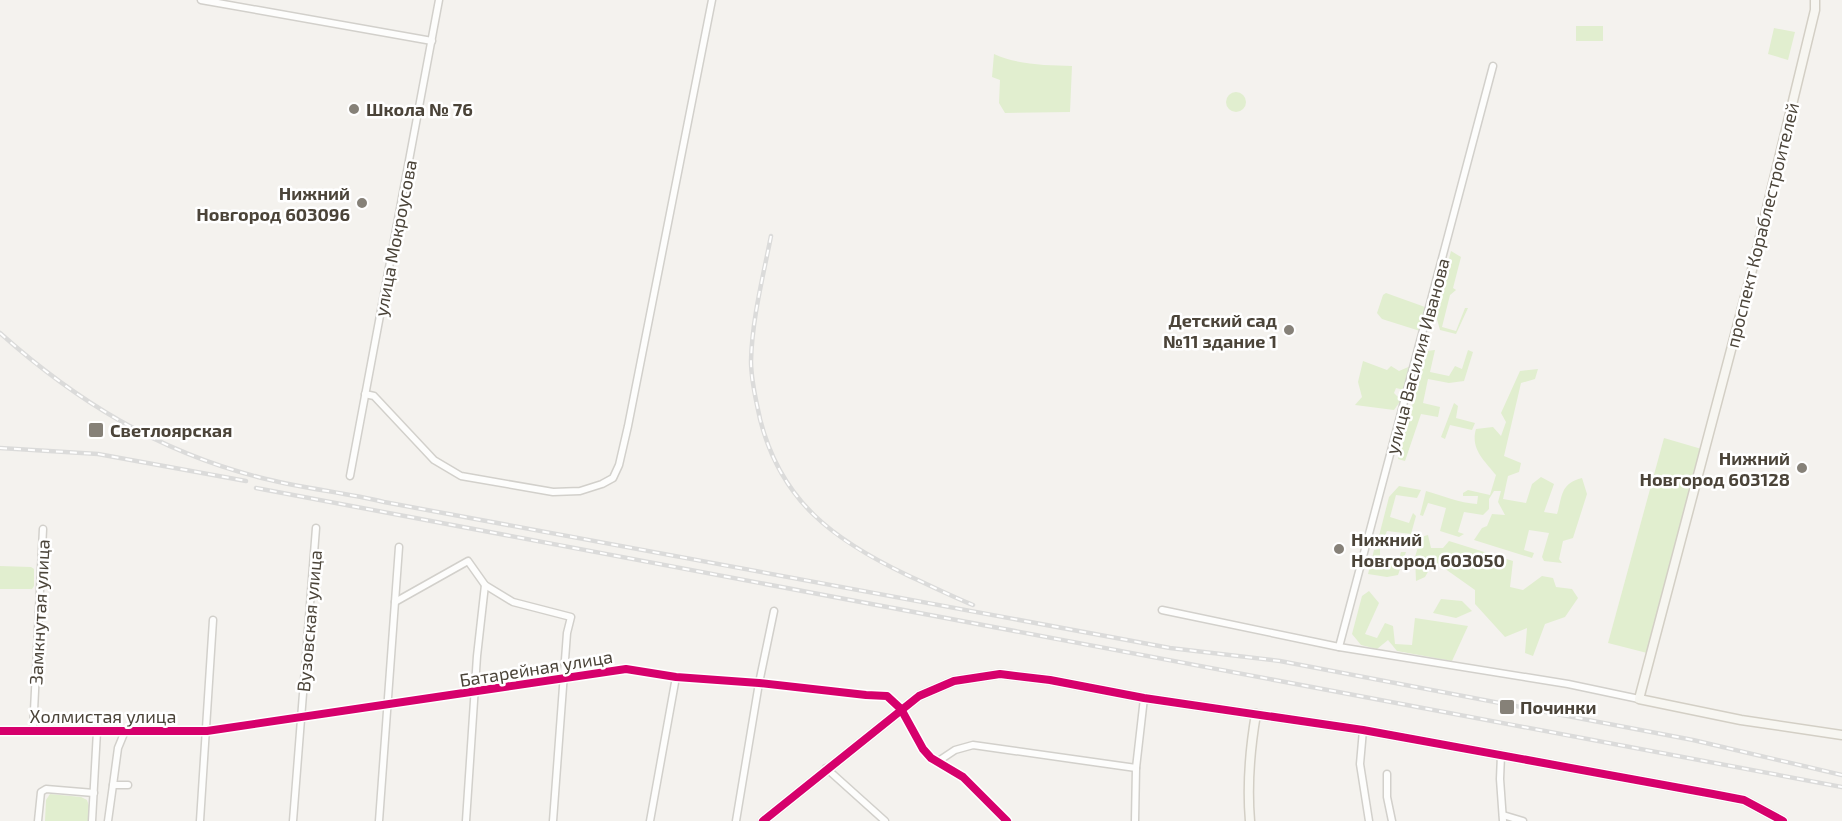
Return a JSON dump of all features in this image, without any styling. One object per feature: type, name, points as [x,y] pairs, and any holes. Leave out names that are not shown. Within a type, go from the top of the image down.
[{"type":"street","points":[[201,0],[432,41]]},
{"type":"street","name":"улица Мокроусова","points":[[350,476],[439,0]]},
{"type":"street","points":[[365,394],[374,396],[434,459],[461,476],[553,492],[580,491],[613,478],[619,465],[631,414],[712,0]]},
{"type":"street","name":"проспект Кораблестроителей","points":[[1639,699],[1751,274],[1815,10],[1815,0]]},
{"type":"street","points":[[1815,10],[1820,0]]},
{"type":"street","name":"улица Василия Иванова","points":[[1339,646],[1493,66]]},
{"type":"street","name":"Вузовская улица","points":[[293,821],[316,528]]},
{"type":"street","name":"Замкнутая улица","points":[[33,732],[44,529]]},
{"type":"street","points":[[379,821],[399,547]]},
{"type":"street","points":[[395,602],[468,561],[485,585],[513,602],[571,617],[567,633],[553,821]]},
{"type":"street","points":[[466,821],[474,692],[485,585]]},
{"type":"street","points":[[1162,610],[1339,646],[1568,684],[1741,720],[1842,735]]},
{"type":"street","points":[[736,821],[759,683],[774,611]]},
{"type":"street","points":[[200,821],[213,620]]},
{"type":"street","name":"Батарейная улица","points":[[207,731],[626,669],[676,677],[759,683],[866,696],[886,696],[901,709]]},
{"type":"street","points":[[763,821],[826,768],[919,696],[954,681],[1000,674],[1050,680],[1168,702],[1363,730],[1744,800],[1783,821]]},
{"type":"street","points":[[650,821],[676,677]]},
{"type":"street","points":[[1135,821],[1136,768],[1144,698]]},
{"type":"street","points":[[901,709],[923,749],[937,762],[963,777],[1007,821]]},
{"type":"street","points":[[1250,821],[1252,738],[1256,714]]},
{"type":"street","points":[[1363,730],[1360,764],[1369,821]]},
{"type":"street","name":"Холмистая улица","points":[[0,731],[207,731]]},
{"type":"street","points":[[92,821],[98,731]]},
{"type":"street","points":[[108,821],[118,748],[125,731]]},
{"type":"street","points":[[937,762],[955,750],[973,745],[1136,768]]},
{"type":"street","points":[[1502,755],[1500,772],[1503,818],[1523,821]]},
{"type":"street","points":[[826,768],[885,821]]},
{"type":"street","points":[[1387,774],[1387,796],[1392,821]]},
{"type":"street","points":[[113,785],[128,785]]},
{"type":"street","points":[[38,821],[40,792],[46,789],[94,793]]},
{"type":"green space","points":[[1576,26],[1603,26],[1603,41],[1576,41]]},
{"type":"green space","points":[[1774,28],[1795,32],[1788,60],[1768,54]]},
{"type":"green space","points":[[994,54],[1022,62],[1072,66],[1070,112],[1005,113],[999,103],[1000,80],[992,77]]},
{"type":"green space","points":[[1236,92],[1243,95],[1246,102],[1243,109],[1236,112],[1229,109],[1226,102],[1229,95]]},
{"type":"green space","points":[[1451,251],[1461,257],[1453,288],[1456,290],[1450,295],[1442,327],[1456,331],[1465,308],[1468,308],[1456,334],[1440,330],[1435,312]]},
{"type":"green space","points":[[1386,293],[1425,307],[1420,331],[1382,319],[1377,313],[1383,295]]},
{"type":"green space","points":[[1435,350],[1430,372],[1449,376],[1455,366],[1462,369],[1468,350],[1473,352],[1464,381],[1449,383],[1428,379],[1423,403],[1440,407],[1438,417],[1421,414],[1405,461],[1398,459],[1427,351]]},
{"type":"green space","points":[[1363,361],[1387,370],[1391,366],[1399,371],[1413,365],[1404,390],[1396,388],[1394,393],[1401,400],[1394,410],[1355,405],[1362,397],[1358,382]]},
{"type":"green space","points":[[1538,369],[1535,379],[1521,383],[1504,456],[1521,463],[1519,472],[1508,476],[1503,499],[1526,503],[1532,484],[1541,477],[1554,484],[1544,512],[1557,514],[1566,487],[1582,478],[1587,494],[1573,538],[1563,541],[1559,559],[1562,563],[1544,561],[1542,557],[1549,533],[1529,530],[1524,550],[1534,553],[1532,558],[1474,540],[1482,528],[1487,526],[1492,514],[1505,515],[1498,502],[1501,491],[1494,491],[1489,499],[1489,509],[1483,515],[1464,512],[1458,532],[1464,534],[1459,537],[1440,531],[1446,508],[1428,503],[1423,516],[1420,515],[1426,491],[1477,504],[1478,496],[1463,496],[1463,493],[1468,490],[1490,495],[1496,475],[1477,449],[1476,429],[1493,427],[1501,436],[1506,422],[1501,413],[1520,371]]},
{"type":"green space","points":[[1454,403],[1458,406],[1456,418],[1475,423],[1472,430],[1450,425],[1445,439],[1441,437]]},
{"type":"green space","points":[[1664,438],[1705,450],[1651,654],[1608,643]]},
{"type":"green space","points":[[1399,486],[1421,490],[1417,498],[1396,495],[1390,517],[1409,523],[1413,513],[1416,516],[1411,534],[1387,531],[1384,538],[1379,536],[1389,497]]},
{"type":"green space","points":[[1428,535],[1431,548],[1443,548],[1449,541],[1513,561],[1510,587],[1523,590],[1542,576],[1553,578],[1556,587],[1572,589],[1578,598],[1565,617],[1545,624],[1533,656],[1525,653],[1527,628],[1505,637],[1475,604],[1475,590],[1434,561],[1425,577],[1416,581],[1415,557],[1421,537]]},
{"type":"green space","points":[[1380,549],[1380,556],[1399,559],[1401,552],[1406,552],[1398,575],[1387,577],[1368,574],[1374,550]]},
{"type":"green space","points":[[0,566],[31,567],[34,569],[34,586],[32,589],[0,589]]},
{"type":"green space","points":[[1369,591],[1379,603],[1365,634],[1377,638],[1385,623],[1393,626],[1395,644],[1412,645],[1415,618],[1468,626],[1452,661],[1397,651],[1388,640],[1377,649],[1361,645],[1352,634],[1362,596]]},
{"type":"green space","points":[[1441,599],[1462,601],[1472,611],[1456,618],[1433,613]]},
{"type":"green space","points":[[50,794],[81,797],[87,800],[88,821],[45,821],[46,800]]},
{"type":"railway","points":[[771,236],[756,314],[751,368],[760,419],[769,448],[782,473],[796,496],[814,515],[856,548],[907,575],[973,605]]},
{"type":"railway","points":[[0,333],[58,381],[120,421],[186,453],[273,481],[1170,648],[1280,661],[1693,740],[1842,775]]},
{"type":"railway","points":[[0,448],[98,454],[246,481]]},
{"type":"railway","points":[[256,488],[1842,787]]},
{"type":"cycle path","points":[[0,731],[207,731],[626,669],[676,677],[887,696],[901,709],[923,749],[931,758],[963,777],[1007,821]]},
{"type":"cycle path","points":[[763,821],[919,696],[954,681],[1000,674],[1363,730],[1713,794],[1744,800],[1783,821]]},
{"type":"place","name":"Школа № 76","points":[[354,109]]},
{"type":"place","name":"Нижний Новгород 603096","points":[[362,203]]},
{"type":"place","name":"Детский сад №11 здание 1","points":[[1289,330]]},
{"type":"place","name":"Светлоярская","points":[[96,430]]},
{"type":"place","name":"Нижний Новгород 603128","points":[[1802,468]]},
{"type":"place","name":"Нижний Новгород 603050","points":[[1339,549]]},
{"type":"place","name":"Починки","points":[[1507,707]]}]
